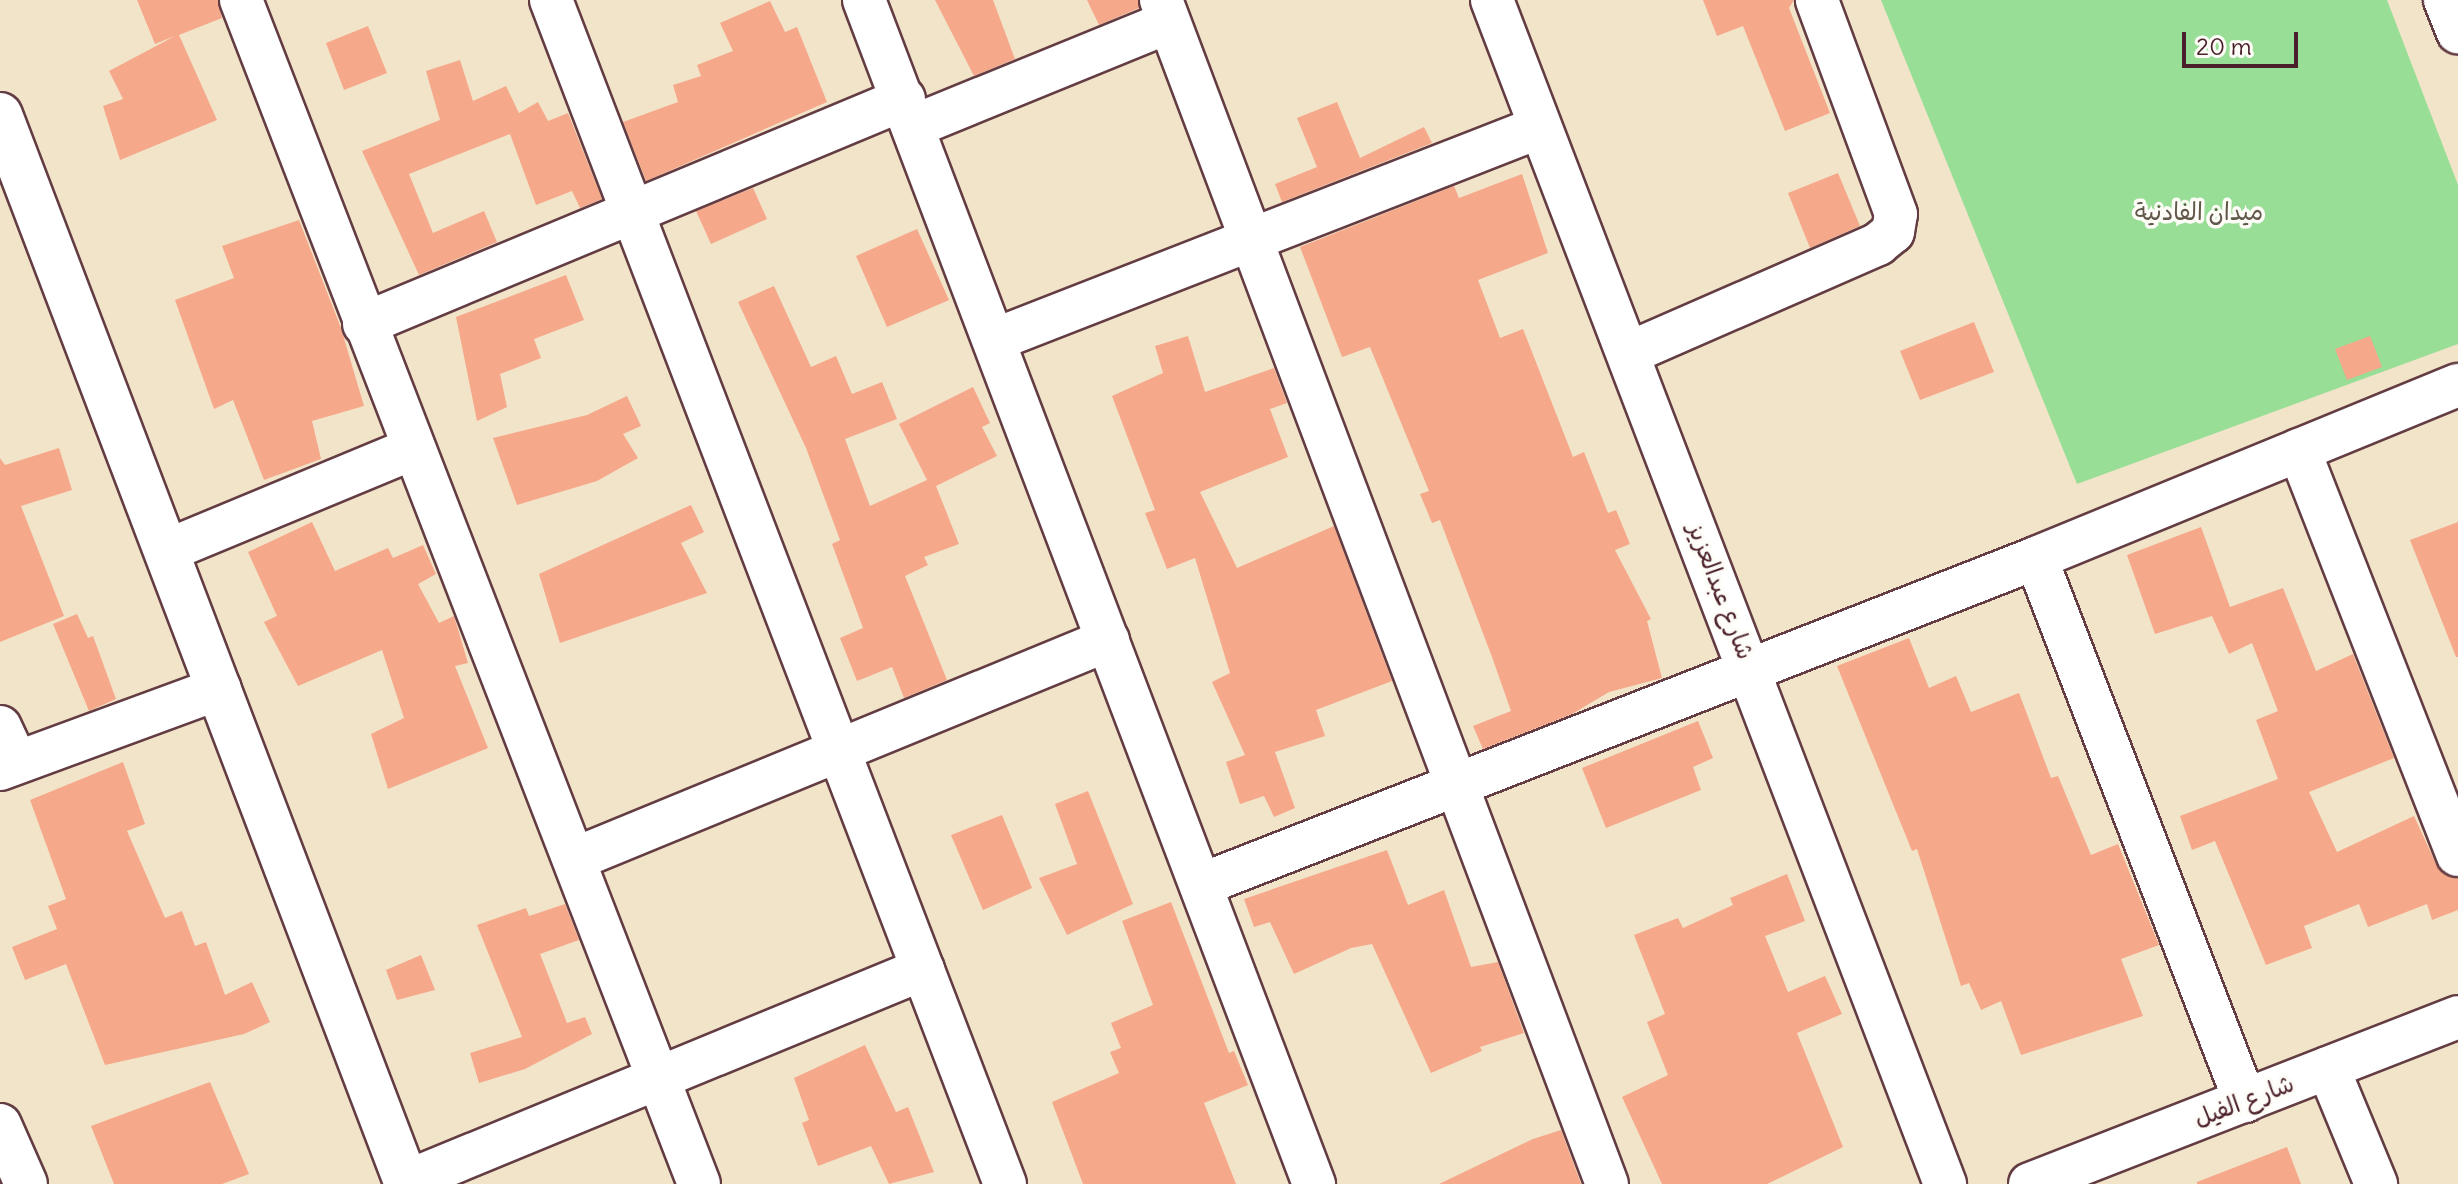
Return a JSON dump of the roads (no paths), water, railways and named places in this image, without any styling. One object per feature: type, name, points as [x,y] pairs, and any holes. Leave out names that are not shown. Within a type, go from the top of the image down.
[{"type":"street","points":[[241,0],[412,449],[577,858],[699,1184]]},
{"type":"street","points":[[551,0],[630,213],[841,751],[1005,1184]]},
{"type":"street","points":[[864,0],[1203,884],[1314,1184]]},
{"type":"street","name":"شارع عبدالعزيز","points":[[1492,0],[1751,668],[1945,1184]]},
{"type":"street","points":[[1629,353],[1878,244],[1893,232],[1896,214],[1817,0]]},
{"type":"street","points":[[2445,0],[2458,33]]},
{"type":"street","points":[[364,324],[630,213],[909,112],[1165,11],[1607,1184]]},
{"type":"street","points":[[0,115],[407,1183],[656,1075],[923,969]]},
{"type":"street","points":[[994,340],[1540,127]]},
{"type":"street","points":[[1203,884],[1459,787],[1751,668],[2036,558],[2458,385]]},
{"type":"street","points":[[168,550],[412,449]]},
{"type":"street","points":[[2299,450],[2458,855]]},
{"type":"street","points":[[2036,558],[2245,1101]]},
{"type":"street","points":[[577,858],[1108,640]]},
{"type":"street","points":[[5,753],[220,688]]},
{"type":"street","name":"شارع الفيل","points":[[2040,1182],[2458,1017]]},
{"type":"street","points":[[2328,1068],[2376,1184]]},
{"type":"street","points":[[0,1125],[26,1184]]},
{"type":"park label","name":"ميدان الفادنية","points":[[2199,212]]}]
